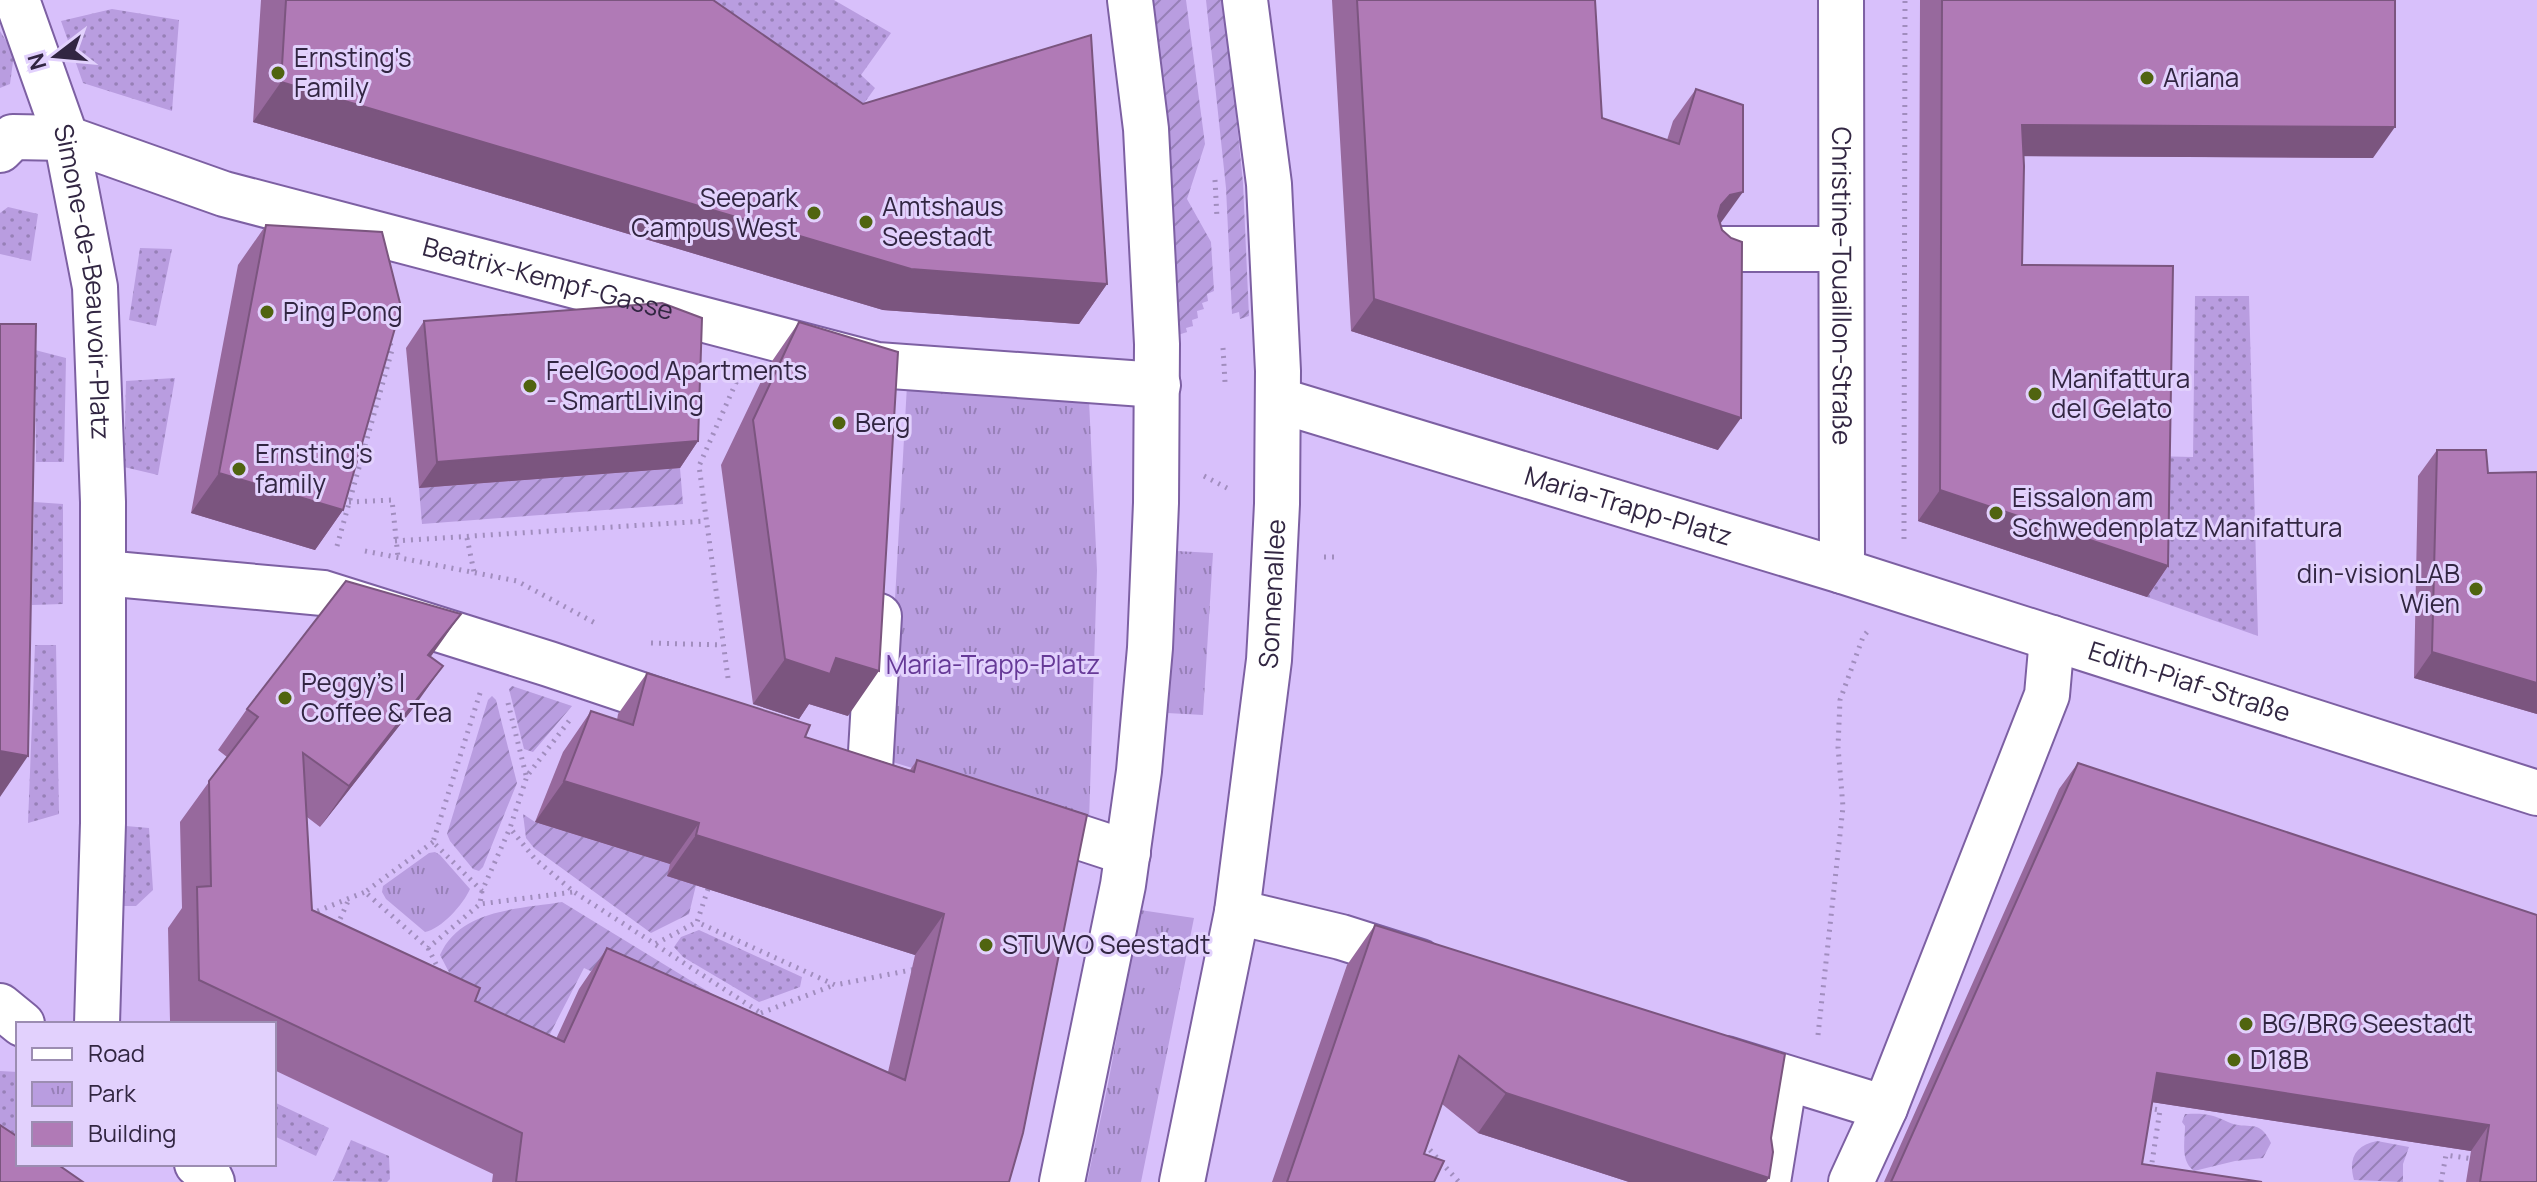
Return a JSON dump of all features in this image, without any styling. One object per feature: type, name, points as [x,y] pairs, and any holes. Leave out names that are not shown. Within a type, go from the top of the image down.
[{"type":"street","name":"Simone-de-Beauvoir-Platz","points":[[17,0],[66,138],[95,287],[103,502],[103,823],[97,1022]]},
{"type":"street","points":[[1062,1182],[1092,1045],[1128,853],[1150,648],[1158,381],[1146,129],[1130,0]]},
{"type":"street","name":"Sonnenallee","points":[[1182,1182],[1237,912],[1269,660],[1277,504],[1278,386],[1269,184],[1245,0]]},
{"type":"street","name":"Christine-Touaillon-Straße","points":[[1841,0],[1842,571]]},
{"type":"street","name":"Beatrix-Kempf-Gasse","points":[[0,150],[13,137],[66,138],[224,194],[877,365],[1158,381]]},
{"type":"street","points":[[1720,249],[1841,249]]},
{"type":"street","points":[[891,412],[893,366]]},
{"type":"street","name":"Maria-Trapp-Platz","points":[[1278,386],[1842,571]]},
{"type":"street","name":"Edith-Piaf-Straße","points":[[1842,571],[2537,793]]},
{"type":"street","points":[[103,573],[323,593],[734,726]]},
{"type":"street","points":[[825,755],[885,774],[881,583]]},
{"type":"street","points":[[1851,1182],[1885,1108],[2047,695],[2052,638]]},
{"type":"street","points":[[987,808],[1128,853]]},
{"type":"street","points":[[1237,912],[1341,937],[1459,974]]},
{"type":"street","points":[[0,1006],[20,1022]]},
{"type":"street","points":[[1696,1050],[1885,1108]]},
{"type":"street","points":[[1768,1182],[1799,1082]]},
{"type":"street","points":[[200,1166],[212,1182]]},
{"type":"path","points":[[1904,543],[1905,0]]},
{"type":"path","points":[[734,726],[699,466],[758,333]]},
{"type":"path","points":[[323,593],[392,350],[388,335]]},
{"type":"path","points":[[1158,381],[1250,374],[1278,386]]},
{"type":"path","points":[[1192,469],[1231,489]]},
{"type":"path","points":[[349,502],[392,500],[398,557]]},
{"type":"path","points":[[395,541],[706,521]]},
{"type":"path","points":[[467,538],[474,572]]},
{"type":"path","points":[[337,546],[517,581],[605,629]]},
{"type":"path","points":[[1799,1082],[1843,807],[1838,747],[1840,700],[1863,637],[1870,629]]},
{"type":"path","points":[[646,643],[723,645]]},
{"type":"path","points":[[494,646],[527,776]]},
{"type":"path","points":[[307,915],[365,892],[433,842],[494,646]]},
{"type":"path","points":[[480,904],[482,891],[510,828],[527,776],[601,681]]},
{"type":"path","points":[[510,828],[535,859],[574,892],[761,1013]]},
{"type":"path","points":[[433,842],[482,891]]},
{"type":"path","points":[[655,944],[697,922],[708,889]]},
{"type":"path","points":[[365,892],[428,948],[440,973]]},
{"type":"path","points":[[428,948],[480,904],[574,892]]},
{"type":"path","points":[[332,940],[349,898]]},
{"type":"path","points":[[697,922],[835,985]]},
{"type":"path","points":[[755,1027],[761,1013],[835,985],[918,969]]},
{"type":"path","points":[[2137,1107],[2160,1110],[2149,1182]]},
{"type":"path","points":[[1430,1150],[1459,1182]]},
{"type":"path","points":[[2441,1182],[2446,1155],[2485,1160]]},
{"type":"green space","points":[[627,0],[834,0],[891,33],[861,75],[875,88],[845,130]]},
{"type":"green space","points":[[1151,0],[1186,0],[1205,144],[1187,199],[1211,242],[1214,291],[1207,294],[1208,301],[1202,303],[1204,309],[1197,311],[1198,318],[1192,320],[1193,326],[1178,335],[1169,125]]},
{"type":"green space","points":[[1206,0],[1224,0],[1226,13],[1243,183],[1249,316],[1240,319],[1239,312],[1232,314],[1226,188]]},
{"type":"green space","points":[[112,9],[179,20],[172,111],[83,83],[61,21]]},
{"type":"green space","points":[[0,31],[14,54],[10,84],[0,88]]},
{"type":"green space","points":[[8,207],[38,214],[31,261],[0,254],[0,213]]},
{"type":"green space","points":[[140,248],[172,249],[156,326],[129,320]]},
{"type":"green space","points":[[2195,296],[2249,296],[2258,636],[2147,597],[2150,456],[2193,457]]},
{"type":"green space","points":[[35,350],[66,358],[64,462],[36,462]]},
{"type":"green space","points":[[175,378],[158,475],[124,467],[126,381]]},
{"type":"green space","name":"Maria-Trapp-Platz","points":[[907,385],[1089,400],[1097,570],[1089,822],[886,760]]},
{"type":"green space","points":[[680,468],[683,504],[422,524],[419,488]]},
{"type":"green space","points":[[34,502],[63,504],[63,604],[32,605]]},
{"type":"green space","points":[[1177,551],[1213,553],[1203,715],[1167,713]]},
{"type":"green space","points":[[35,645],[56,645],[59,814],[28,823]]},
{"type":"green space","points":[[512,686],[572,706],[533,752],[524,749],[509,689]]},
{"type":"green space","points":[[492,696],[496,700],[517,783],[479,871],[473,869],[447,834],[488,700]]},
{"type":"green space","points":[[523,814],[535,822],[670,864],[696,885],[689,914],[651,933],[534,848],[526,838]]},
{"type":"green space","points":[[114,825],[149,828],[153,890],[136,906],[109,906]]},
{"type":"green space","points":[[435,852],[470,889],[451,915],[425,932],[386,899],[382,892],[383,886],[429,853]]},
{"type":"green space","points":[[562,902],[724,1001],[729,1035],[584,968],[533,1067],[474,1020],[440,955],[461,928],[476,920],[510,910]]},
{"type":"green space","points":[[1140,910],[1194,918],[1141,1182],[1087,1182],[1108,1084]]},
{"type":"green space","points":[[699,930],[802,977],[800,987],[759,1002],[683,957],[674,947],[681,937]]},
{"type":"green space","points":[[0,1071],[16,1072],[16,1163],[0,1156]]},
{"type":"green space","points":[[276,1103],[329,1128],[316,1156],[276,1137]]},
{"type":"green space","points":[[2185,1114],[2208,1115],[2257,1127],[2271,1143],[2263,1158],[2194,1171],[2185,1156],[2185,1126],[2182,1122]]},
{"type":"green space","points":[[351,1140],[389,1156],[390,1179],[387,1182],[333,1181]]},
{"type":"green space","points":[[2377,1141],[2409,1147],[2403,1164],[2403,1182],[2354,1180],[2352,1166],[2355,1154],[2363,1146]]},
{"type":"building","name":"Seepark Campus West","points":[[286,0],[713,0],[863,104],[1091,35],[1107,284],[911,269],[281,82]]},
{"type":"building","points":[[1357,0],[1595,0],[1602,118],[1679,144],[1696,89],[1743,105],[1743,192],[1730,195],[1721,205],[1718,216],[1722,230],[1742,242],[1741,418],[1374,299]]},
{"type":"building","points":[[1942,0],[2395,0],[2395,127],[2022,125],[2022,265],[2173,266],[2168,566],[1940,490]]},
{"type":"building","points":[[266,225],[382,232],[401,307],[343,510],[219,473]]},
{"type":"building","points":[[662,303],[702,318],[698,441],[437,462],[424,321]]},
{"type":"building","points":[[799,322],[898,352],[879,671],[836,658],[830,674],[785,659],[753,420]]},
{"type":"building","points":[[0,324],[36,324],[28,756],[0,751]]},
{"type":"building","name":"din-visionLAB Wien","points":[[2437,450],[2486,450],[2488,473],[2537,472],[2537,683],[2432,652]]},
{"type":"building","points":[[346,581],[461,614],[428,655],[443,666],[349,786],[303,753],[312,910],[480,988],[475,1001],[564,1042],[607,948],[905,1080],[944,914],[696,835],[699,823],[564,781],[591,711],[633,725],[647,673],[810,725],[805,737],[914,772],[917,760],[1087,815],[1023,1133],[1009,1182],[516,1182],[522,1133],[199,980],[197,887],[211,886],[209,781],[258,717],[247,709]]},
{"type":"building","name":"D18B","points":[[2078,763],[2537,915],[2537,1182],[2480,1182],[2489,1125],[2157,1073],[2142,1164],[2262,1182],[1891,1182]]},
{"type":"building","points":[[1375,925],[1785,1054],[1771,1138],[1773,1152],[1769,1178],[1506,1093],[1459,1056],[1424,1154],[1444,1161],[1434,1182],[1287,1182]]},
{"type":"building","points":[[0,1125],[16,1136],[16,1166],[60,1166],[83,1182],[0,1182]]},
{"type":"place","name":"Ernsting's Family","points":[[278,73]]},
{"type":"place","name":"Ariana","points":[[2147,78]]},
{"type":"place","name":"Seepark Campus West","points":[[814,213]]},
{"type":"place","name":"Amtshaus Seestadt","points":[[866,222]]},
{"type":"place","name":"Ping Pong","points":[[267,312]]},
{"type":"place","name":"FeelGood Apartments - SmartLiving","points":[[530,386]]},
{"type":"place","name":"Manifattura del Gelato","points":[[2035,394]]},
{"type":"place","name":"Berg","points":[[839,423]]},
{"type":"place","name":"Ernsting's family","points":[[239,469]]},
{"type":"place","name":"Eissalon am Schwedenplatz Manifattura","points":[[1996,513]]},
{"type":"place","name":"din-visionLAB Wien","points":[[2476,589]]},
{"type":"place","name":"Peggy's | Coffee & Tea","points":[[285,698]]},
{"type":"place","name":"STUWO Seestadt","points":[[986,945]]},
{"type":"place","name":"BG/BRG Seestadt","points":[[2246,1024]]},
{"type":"place","name":"D18B","points":[[2234,1060]]}]
